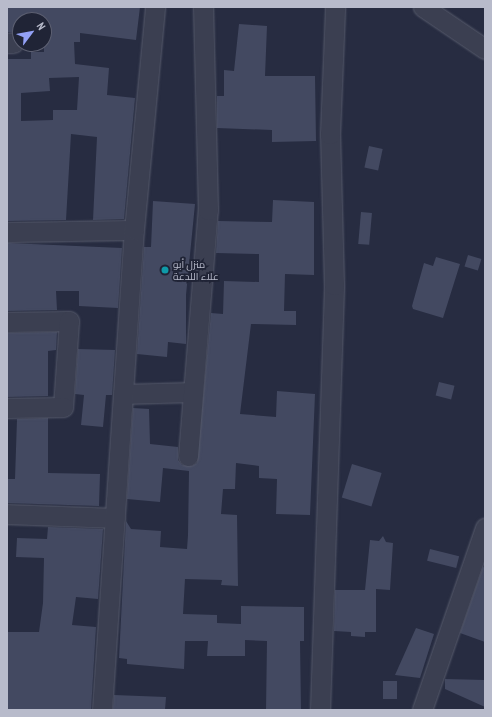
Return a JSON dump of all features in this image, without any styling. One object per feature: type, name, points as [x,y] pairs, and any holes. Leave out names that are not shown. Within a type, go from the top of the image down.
[{"type":"street","points":[[102,710],[134,230],[155,7]]},
{"type":"street","points":[[188,456],[208,210],[203,7]]},
{"type":"street","points":[[320,710],[334,285],[330,134],[335,7]]},
{"type":"street","points":[[423,7],[485,49]]},
{"type":"street","points":[[7,232],[134,230]]},
{"type":"street","points":[[7,322],[69,321],[63,406],[7,408]]},
{"type":"street","points":[[123,394],[192,392]]},
{"type":"street","points":[[7,514],[115,518]]},
{"type":"street","points":[[422,710],[485,528]]},
{"type":"building","points":[[7,7],[140,7],[136,40],[80,33],[80,42],[74,42],[75,64],[109,68],[107,95],[135,98],[124,219],[93,220],[97,137],[71,134],[66,220],[7,221],[7,59],[31,59],[31,52],[52,52],[52,12],[12,12],[12,33],[7,32]],"holes":[[[79,77],[77,110],[53,110],[53,120],[21,121],[21,93],[50,91],[49,78]]]},
{"type":"building","points":[[239,24],[267,26],[265,76],[315,76],[316,141],[272,142],[272,130],[217,128],[217,96],[224,96],[224,70],[234,71]]},
{"type":"building","points":[[369,146],[383,149],[378,170],[364,168]]},
{"type":"building","points":[[273,200],[314,202],[314,275],[285,274],[284,311],[296,311],[296,325],[251,324],[240,414],[276,417],[277,391],[315,394],[310,515],[276,514],[277,479],[259,478],[259,466],[236,463],[235,489],[223,489],[221,514],[237,515],[238,586],[221,585],[222,580],[185,579],[183,614],[217,615],[217,623],[241,624],[241,606],[304,607],[304,641],[300,641],[301,710],[266,710],[267,641],[245,640],[245,656],[207,656],[208,641],[185,641],[184,669],[127,664],[127,659],[119,658],[126,521],[131,529],[161,531],[160,547],[187,549],[188,535],[189,471],[163,468],[160,502],[127,499],[133,408],[149,409],[150,444],[178,447],[178,460],[182,465],[192,466],[197,463],[211,313],[223,314],[224,281],[259,282],[259,254],[216,253],[218,221],[272,222]]},
{"type":"building","points":[[153,201],[195,204],[186,295],[186,344],[168,342],[167,357],[137,354],[144,247],[151,247]]},
{"type":"building","points":[[361,212],[372,213],[369,245],[358,244]]},
{"type":"building","points":[[8,243],[122,248],[118,308],[79,306],[79,291],[56,291],[57,310],[7,311]]},
{"type":"building","points":[[468,255],[481,259],[478,271],[464,266]]},
{"type":"building","points":[[436,257],[460,264],[443,318],[413,309],[412,306],[424,263],[433,266]]},
{"type":"building","points":[[57,332],[56,350],[48,351],[48,396],[7,397],[7,333]]},
{"type":"building","points":[[78,349],[115,350],[112,395],[106,395],[103,427],[81,425],[84,395],[75,394]]},
{"type":"building","points":[[439,382],[455,386],[451,399],[436,396]]},
{"type":"building","points":[[48,418],[48,473],[100,474],[99,506],[7,503],[7,479],[15,479],[17,419]]},
{"type":"building","points":[[352,464],[382,473],[371,507],[342,497]]},
{"type":"building","points":[[48,527],[103,529],[98,599],[76,597],[72,625],[96,627],[91,710],[7,710],[7,632],[39,632],[43,603],[44,558],[16,557],[17,538],[47,539]]},
{"type":"building","points":[[383,536],[386,542],[393,543],[390,590],[376,589],[376,632],[365,632],[365,637],[351,636],[351,632],[334,631],[335,590],[365,590],[370,540],[379,541]]},
{"type":"building","points":[[430,549],[459,556],[456,568],[427,561]]},
{"type":"building","points":[[483,567],[485,568],[485,642],[460,633]]},
{"type":"building","points":[[416,628],[434,634],[420,678],[395,675]]},
{"type":"building","points":[[445,679],[485,680],[485,707],[445,689]]},
{"type":"building","points":[[383,681],[397,681],[397,699],[383,699]]},
{"type":"building","points":[[114,695],[166,697],[165,710],[113,710]]},
{"type":"place","name":"منزل أبو علاء اللدعة","points":[[165,270]]}]
